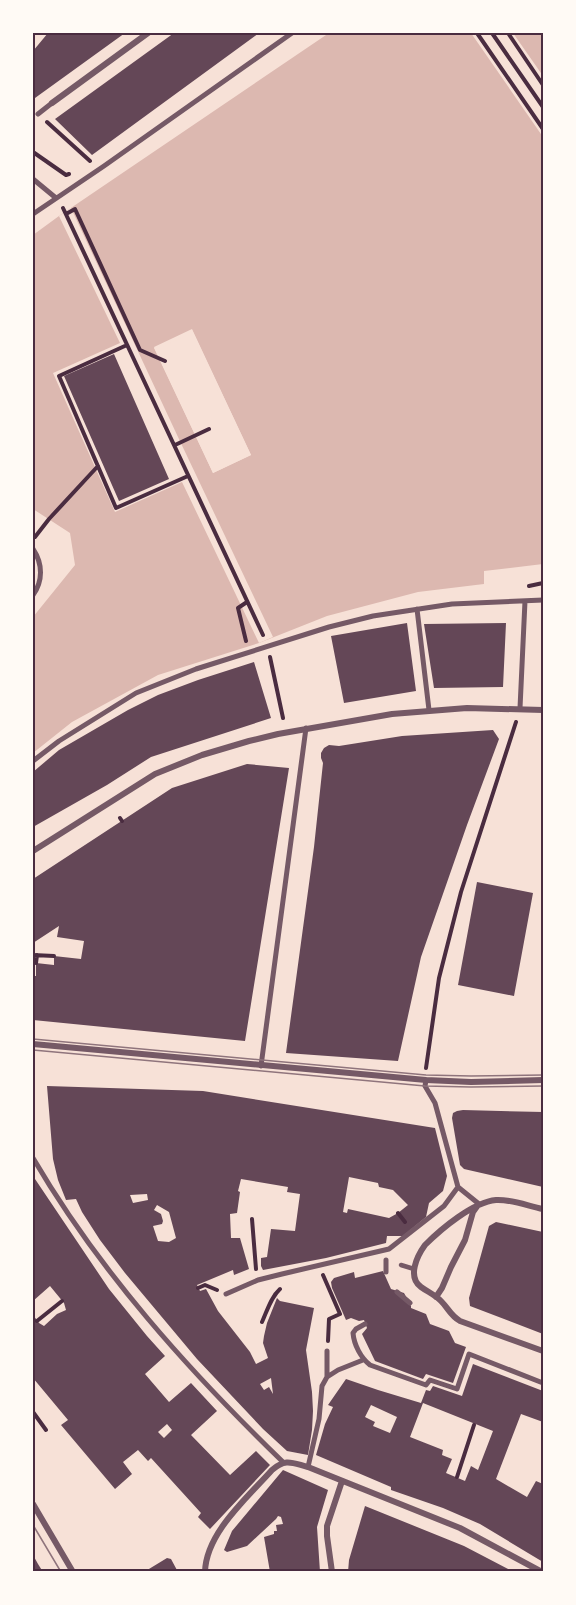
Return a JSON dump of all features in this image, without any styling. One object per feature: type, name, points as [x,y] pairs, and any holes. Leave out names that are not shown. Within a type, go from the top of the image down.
[{"type":"street","points":[[38,114],[148,33]]},
{"type":"street","points":[[33,213],[104,166],[292,33]]},
{"type":"street","points":[[33,179],[56,198]]},
{"type":"street","points":[[33,549],[39,558],[41,574],[39,588],[33,596]]},
{"type":"street","points":[[33,761],[59,741],[136,693],[267,643],[373,616],[417,609],[452,604],[543,600]]},
{"type":"street","points":[[520,708],[525,601]]},
{"type":"street","points":[[417,609],[429,710]]},
{"type":"street","points":[[33,851],[155,774],[212,752],[306,728],[392,714],[467,708],[543,710]]},
{"type":"street","points":[[261,1066],[306,728]]},
{"type":"street","points":[[33,1044],[426,1080],[471,1082],[543,1080]]},
{"type":"street","points":[[426,1080],[425,1086],[435,1103],[458,1187],[479,1204]]},
{"type":"street","points":[[33,1158],[51,1189],[106,1266],[171,1346],[230,1411],[283,1462]]},
{"type":"street","points":[[226,1294],[258,1280],[389,1249],[444,1206],[458,1187]]},
{"type":"street","points":[[543,1209],[498,1200],[479,1204],[425,1245],[414,1269],[417,1284],[444,1303],[453,1317],[543,1351]]},
{"type":"street","points":[[436,1297],[465,1240],[473,1212],[479,1204]]},
{"type":"street","points":[[386,1260],[386,1272]]},
{"type":"street","points":[[397,1292],[410,1303]]},
{"type":"street","points":[[365,1324],[352,1333],[363,1360],[370,1365],[426,1384],[430,1380],[457,1389],[469,1354],[543,1383]]},
{"type":"street","points":[[327,1351],[327,1377]]},
{"type":"street","points":[[308,1467],[319,1419],[322,1386],[327,1377],[338,1370],[363,1360]]},
{"type":"street","points":[[205,1572],[207,1554],[225,1523],[272,1470],[283,1462],[308,1467],[460,1528],[542,1572]]},
{"type":"street","points":[[332,1572],[327,1526],[342,1481]]},
{"type":"street","points":[[33,1504],[73,1572]]},
{"type":"lane","points":[[401,1265],[414,1269]]},
{"type":"path","points":[[477,33],[543,129]]},
{"type":"path","points":[[492,33],[543,107]]},
{"type":"path","points":[[507,33],[543,84]]},
{"type":"path","points":[[38,114],[91,162]]},
{"type":"path","points":[[33,152],[66,175],[73,172]]},
{"type":"path","points":[[86,165],[98,161],[104,166]]},
{"type":"path","points":[[165,361],[141,350],[75,209],[66,213],[267,643],[283,718]]},
{"type":"path","points":[[128,345],[59,376],[116,508],[188,476]]},
{"type":"path","points":[[175,445],[209,429]]},
{"type":"path","points":[[33,540],[49,519],[98,466]]},
{"type":"path","points":[[247,602],[238,608],[247,647]]},
{"type":"path","points":[[426,1080],[442,967],[461,892],[514,727]]},
{"type":"path","points":[[36,963],[35,955],[54,956]]},
{"type":"path","points":[[252,1219],[254,1263],[258,1280]]},
{"type":"path","points":[[327,1351],[329,1319],[340,1314],[323,1275],[333,1272]]},
{"type":"path","points":[[262,1322],[277,1291]]},
{"type":"path","points":[[37,1321],[62,1301]]},
{"type":"path","points":[[33,1412],[46,1430]]},
{"type":"path","points":[[457,1478],[474,1425]]},
{"type":"shaded area","points":[[329,33],[543,33],[543,564],[484,571],[484,584],[418,592],[327,616],[259,643],[158,675],[72,722],[33,753],[33,617],[75,565],[70,533],[33,509],[33,235]],"holes":[[[192,330],[251,455],[213,473],[154,348]]]},
{"type":"pier","points":[[471,33],[513,33],[543,76],[543,137]]},
{"type":"pier","points":[[71,208],[273,637],[259,643],[182,482],[115,512],[53,373],[120,343],[59,216]]},
{"type":"pier","points":[[192,329],[251,455],[213,473],[154,347]],"holes":[[[191,333],[247,454],[214,469],[158,349]]]},
{"type":"building","points":[[48,33],[125,33],[35,98],[33,97],[33,51]]},
{"type":"building","points":[[174,33],[259,33],[92,155],[55,119]]},
{"type":"building","points":[[114,354],[169,479],[119,501],[64,376]]},
{"type":"building","points":[[407,623],[416,691],[344,703],[331,636]]},
{"type":"building","points":[[506,623],[503,687],[434,688],[424,624]]},
{"type":"building","points":[[254,662],[271,718],[151,757],[33,827],[33,772],[59,750],[158,695]]},
{"type":"building","points":[[493,730],[499,739],[421,957],[398,1061],[286,1053],[314,847],[323,763],[321,753],[324,748],[329,745],[339,746],[402,736]]},
{"type":"building","points":[[247,764],[289,768],[245,1041],[33,1020],[33,976],[36,976],[36,963],[54,965],[54,956],[81,959],[84,941],[57,937],[59,926],[33,943],[33,879],[172,788]]},
{"type":"building","points":[[477,882],[533,893],[514,996],[458,985]]},
{"type":"building","points":[[47,1086],[203,1091],[435,1128],[447,1176],[443,1191],[429,1203],[426,1217],[403,1236],[387,1236],[386,1243],[263,1270],[261,1258],[267,1257],[271,1229],[295,1231],[300,1194],[287,1192],[288,1187],[241,1179],[237,1213],[230,1214],[231,1238],[240,1238],[249,1269],[234,1275],[233,1270],[197,1285],[200,1291],[206,1289],[218,1311],[250,1352],[256,1364],[268,1358],[263,1343],[264,1336],[277,1298],[280,1301],[314,1308],[306,1350],[313,1411],[308,1455],[287,1451],[197,1359],[100,1240],[76,1199],[66,1200],[53,1159]],"holes":[[[349,1177],[378,1183],[379,1187],[393,1190],[408,1205],[389,1218],[348,1209],[347,1213],[343,1212]],[[147,1194],[148,1200],[133,1203],[130,1195]],[[157,1205],[169,1212],[176,1238],[169,1242],[158,1241],[153,1226],[162,1224],[163,1221],[161,1214],[154,1210]],[[271,1378],[273,1394],[269,1387],[264,1390],[260,1384]]]},
{"type":"building","points":[[463,1110],[543,1112],[543,1187],[464,1169],[460,1165],[452,1118],[453,1113]]},
{"type":"building","points":[[33,1176],[109,1289],[165,1356],[145,1374],[169,1402],[191,1383],[217,1411],[191,1435],[230,1475],[256,1451],[270,1465],[210,1529],[198,1517],[201,1513],[151,1458],[148,1461],[138,1450],[123,1462],[132,1474],[115,1489],[61,1425],[68,1420],[33,1378],[33,1315],[44,1326],[57,1314],[66,1310],[64,1303],[50,1286],[33,1301]],"holes":[[[167,1424],[172,1430],[164,1438],[158,1432]]]},
{"type":"building","points":[[496,1222],[543,1232],[543,1334],[470,1306],[469,1298],[489,1226]]},
{"type":"building","points":[[383,1271],[391,1289],[404,1293],[411,1308],[426,1314],[430,1324],[449,1331],[455,1343],[466,1347],[453,1383],[426,1374],[423,1379],[375,1361],[362,1334],[367,1328],[364,1320],[351,1318],[346,1320],[332,1288],[331,1282],[334,1278],[354,1272],[355,1278]]},
{"type":"building","points":[[473,1364],[543,1391],[543,1422],[521,1414],[496,1479],[527,1497],[536,1481],[543,1484],[543,1562],[480,1524],[391,1490],[391,1487],[316,1455],[325,1424],[333,1407],[328,1405],[346,1379],[421,1403],[426,1390],[430,1391],[433,1386],[462,1396]],"holes":[[[423,1403],[493,1431],[478,1470],[471,1466],[465,1481],[446,1473],[452,1459],[442,1455],[443,1450],[410,1437]],[[371,1405],[397,1417],[390,1433],[373,1426],[375,1422],[365,1417]]]},
{"type":"building","points":[[283,1470],[328,1490],[317,1527],[320,1572],[270,1572],[264,1537],[274,1534],[274,1531],[277,1531],[276,1525],[283,1524],[281,1517],[278,1516],[247,1546],[227,1552],[224,1550],[232,1531]]},
{"type":"building","points":[[365,1506],[464,1546],[514,1572],[450,1572],[442,1569],[441,1572],[426,1572],[419,1569],[418,1572],[348,1572],[349,1560]]},
{"type":"building","points":[[33,1555],[38,1564],[43,1572],[33,1572]]},
{"type":"building","points":[[167,1558],[171,1559],[178,1572],[144,1572]]},
{"type":"tram line","points":[[33,1039],[426,1075],[543,1075]]},
{"type":"tram line","points":[[33,1050],[425,1086],[543,1086]]},
{"type":"tram line","points":[[33,1525],[61,1572]]}]
